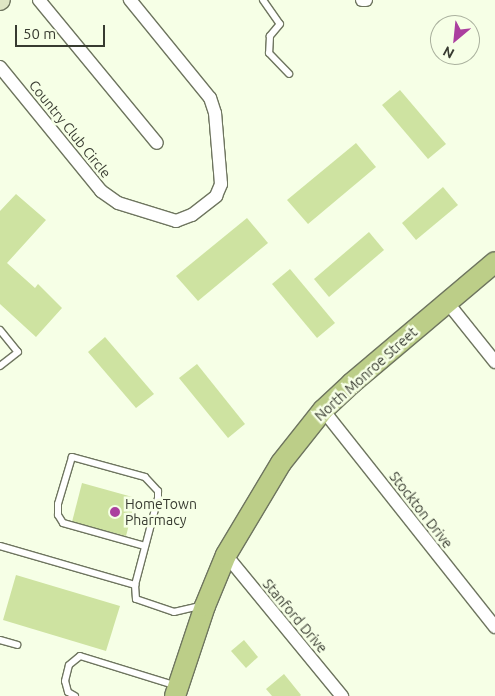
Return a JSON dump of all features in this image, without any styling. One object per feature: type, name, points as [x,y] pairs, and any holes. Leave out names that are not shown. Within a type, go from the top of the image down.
[{"type":"main road","name":"North Monroe Street","points":[[176,691],[205,606],[226,555],[281,463],[323,410],[495,262]]},
{"type":"street","points":[[38,0],[157,143]]},
{"type":"street","name":"Country Club Circle","points":[[0,67],[101,191],[118,203],[176,221],[192,215],[216,196],[222,184],[210,98],[130,0]]},
{"type":"street","points":[[447,302],[495,362]]},
{"type":"street","name":"Stockton Drive","points":[[323,410],[495,627]]},
{"type":"street","name":"Stanford Drive","points":[[226,555],[342,696]]},
{"type":"lane","points":[[263,0],[280,24],[270,36],[269,53],[289,74]]},
{"type":"lane","points":[[0,330],[18,352],[0,366]]},
{"type":"lane","points":[[145,546],[62,523],[58,515],[58,504],[72,457],[145,477],[152,481],[158,498],[145,546],[134,585],[136,599],[174,612],[205,606]]},
{"type":"lane","points":[[0,546],[134,585]]},
{"type":"lane","points":[[0,640],[16,645]]},
{"type":"lane","points":[[75,696],[68,692],[65,681],[69,665],[80,656],[176,691]]},
{"type":"building","points":[[400,90],[446,144],[428,159],[382,105]]},
{"type":"building","points":[[356,143],[376,167],[308,224],[287,200]]},
{"type":"building","points":[[443,187],[458,205],[416,240],[402,223]]},
{"type":"building","points":[[16,194],[46,220],[7,263],[35,288],[38,284],[62,308],[36,337],[0,304],[0,211]]},
{"type":"building","points":[[247,218],[268,243],[198,301],[176,276]]},
{"type":"building","points":[[369,232],[384,250],[329,297],[314,279]]},
{"type":"building","points":[[290,269],[335,323],[317,338],[272,284]]},
{"type":"building","points":[[105,337],[154,394],[136,408],[88,352]]},
{"type":"building","points":[[197,364],[245,424],[228,438],[179,378]]},
{"type":"building","points":[[82,483],[136,498],[126,536],[72,522]]},
{"type":"building","points":[[16,575],[120,606],[106,651],[3,620]]},
{"type":"building","points":[[244,640],[258,657],[246,668],[231,651]]},
{"type":"building","points":[[284,674],[300,696],[272,696],[266,689]]},
{"type":"place","name":"HomeTown Pharmacy","points":[[115,512]]}]
